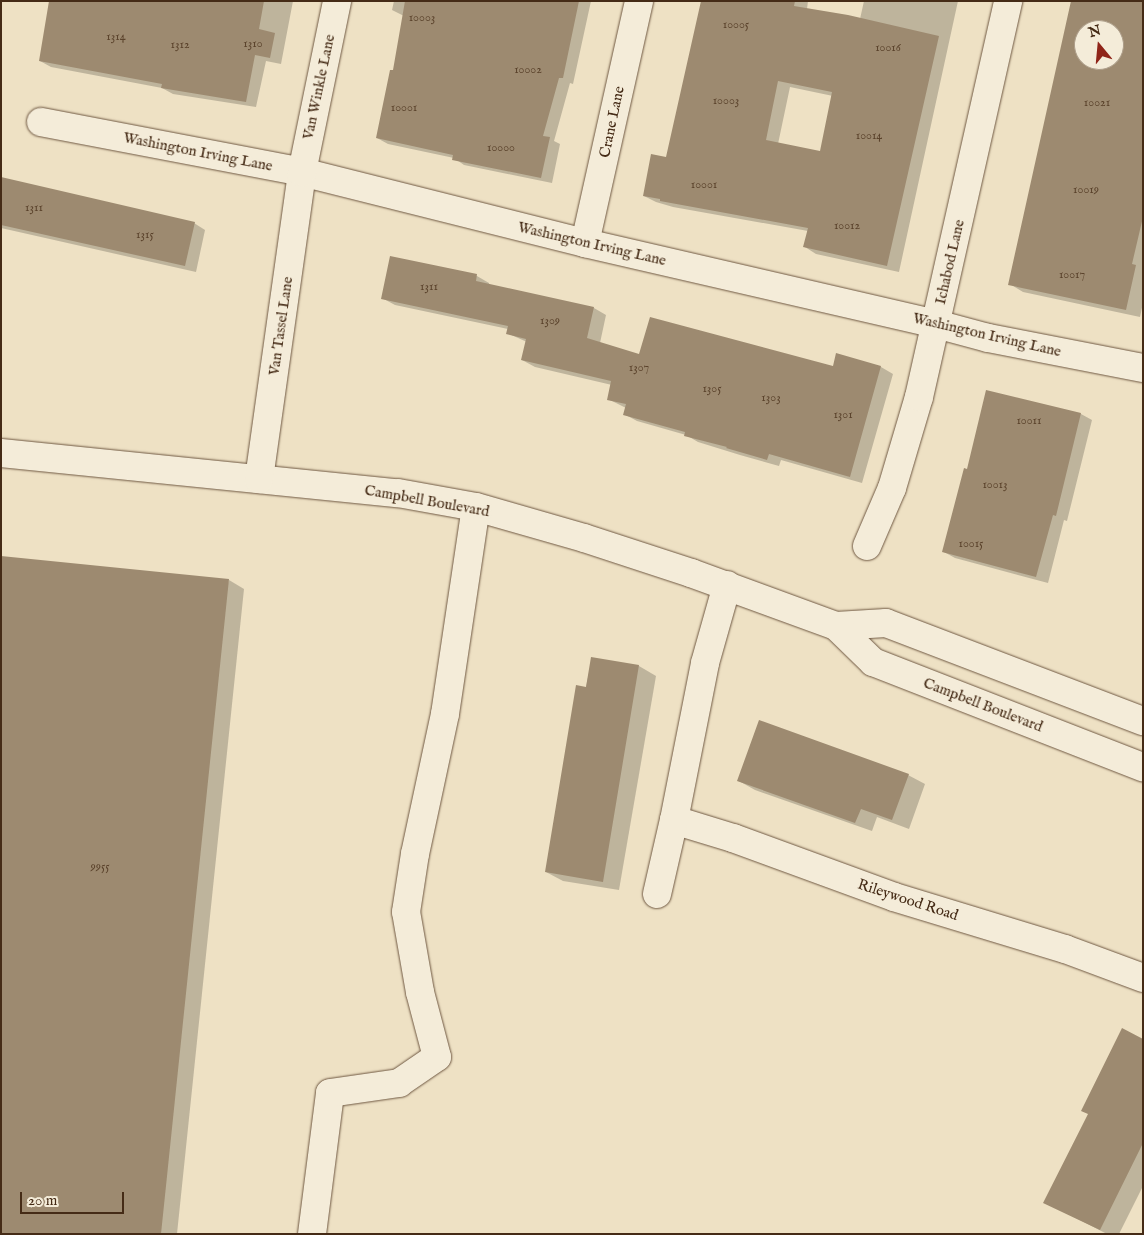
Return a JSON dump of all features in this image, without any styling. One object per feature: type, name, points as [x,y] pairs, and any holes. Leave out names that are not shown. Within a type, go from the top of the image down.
[{"type":"street","name":"Van Winkle Lane","points":[[302,172],[337,1]]},
{"type":"street","name":"Crane Lane","points":[[585,243],[639,1]]},
{"type":"street","name":"Ichabod Lane","points":[[867,546],[892,488],[919,397],[1008,1]]},
{"type":"street","name":"Washington Irving Lane","points":[[41,122],[302,172],[585,243],[936,324],[988,338],[1143,368]]},
{"type":"street","name":"Van Tassel Lane","points":[[259,479],[302,172]]},
{"type":"street","name":"Campbell Boulevard","points":[[1,453],[398,493],[476,507],[584,538],[727,585],[836,626],[873,662],[1143,766]]},
{"type":"street","points":[[312,1234],[330,1093],[399,1083],[437,1057],[420,992],[406,912],[415,854],[445,714],[476,507]]},
{"type":"street","points":[[656,894],[674,820],[705,662],[727,585]]},
{"type":"street","name":"Campbell Boulevard","points":[[836,626],[886,623],[1143,721]]},
{"type":"street","name":"Rileywood Road","points":[[674,820],[733,838],[894,897],[1065,949],[1143,978]]},
{"type":"building","points":[[49,1],[264,1],[259,29],[275,33],[270,58],[255,55],[246,102],[161,88],[162,84],[39,61]]},
{"type":"building","points":[[405,1],[579,1],[563,78],[559,78],[543,136],[550,137],[541,178],[452,160],[453,155],[376,138],[390,70],[393,70]]},
{"type":"building","points":[[701,1],[795,1],[794,6],[848,15],[939,36],[887,266],[803,247],[808,228],[660,201],[660,199],[643,196],[651,154],[666,157]],"holes":[[[778,81],[832,92],[820,151],[766,140]]]},
{"type":"building","points":[[1071,1],[1143,1],[1143,217],[1132,264],[1136,265],[1126,310],[1008,285]]},
{"type":"building","points":[[1,177],[195,222],[185,266],[1,225]]},
{"type":"building","points":[[390,256],[477,274],[476,281],[594,307],[587,338],[639,354],[650,317],[833,366],[836,353],[881,366],[850,477],[769,454],[767,460],[684,436],[685,432],[623,415],[626,404],[607,400],[611,381],[521,360],[526,339],[506,334],[508,326],[381,299]]},
{"type":"building","points":[[986,390],[1081,413],[1056,516],[1053,515],[1036,577],[942,552],[964,468],[967,469]]},
{"type":"building","points":[[1,556],[229,579],[161,1234],[1,1234]]},
{"type":"building","points":[[591,657],[639,665],[603,882],[545,872],[576,685],[586,687]]},
{"type":"building","points":[[759,720],[909,774],[892,820],[861,809],[855,823],[737,781]]},
{"type":"building","points":[[1122,1028],[1143,1039],[1143,1143],[1100,1230],[1043,1203],[1088,1114],[1081,1111]]}]
